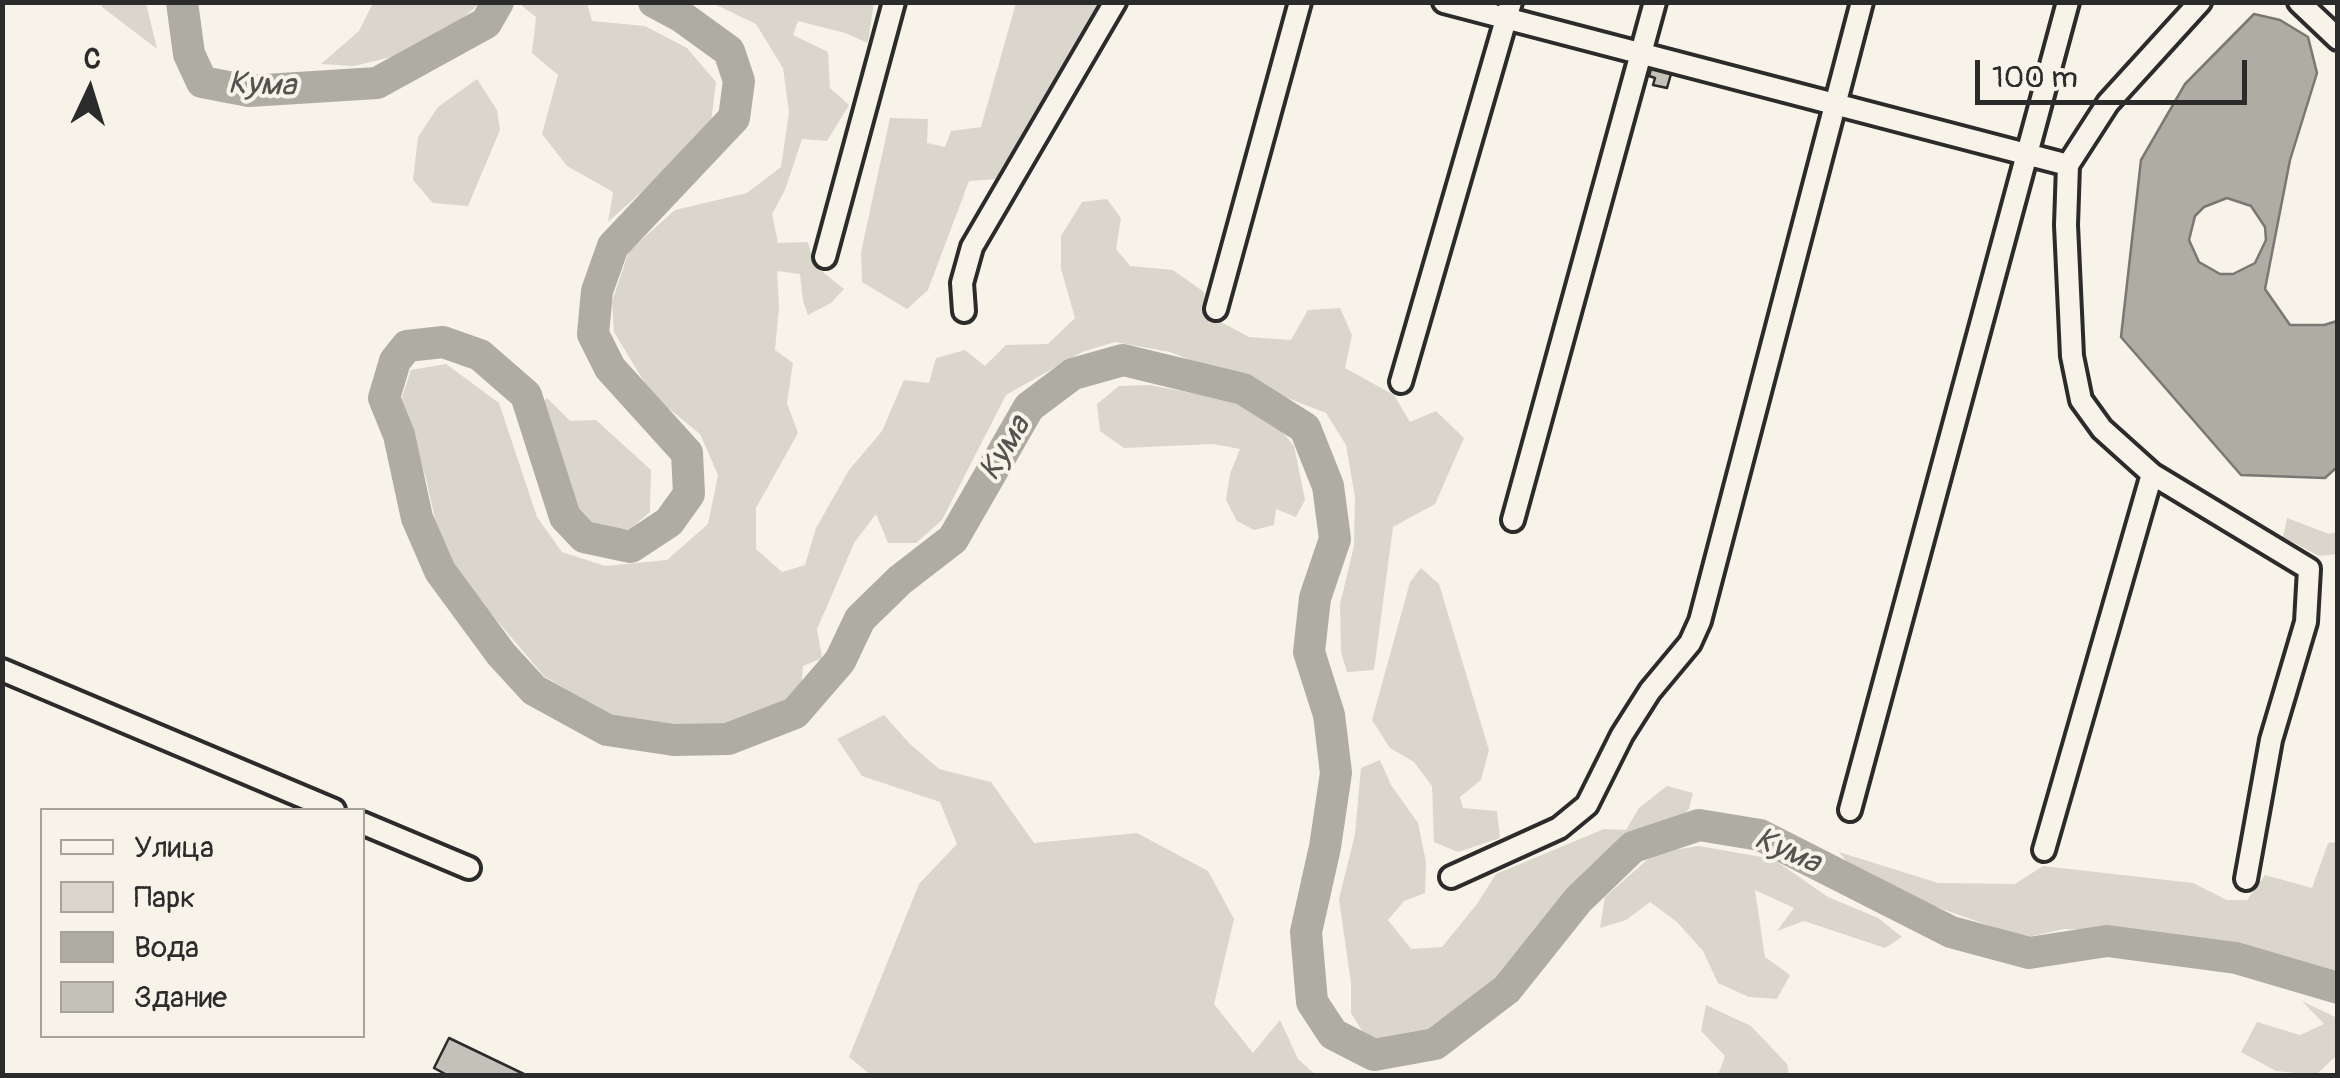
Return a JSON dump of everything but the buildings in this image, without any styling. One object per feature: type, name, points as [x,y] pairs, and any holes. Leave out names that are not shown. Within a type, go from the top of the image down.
[{"type":"street","points":[[825,258],[894,2]]},
{"type":"street","points":[[964,311],[962,282],[972,247],[1116,2]]},
{"type":"street","points":[[1216,309],[1300,2]]},
{"type":"street","points":[[1444,2],[1509,11],[1641,54],[2068,164]]},
{"type":"street","points":[[1514,520],[1655,2]]},
{"type":"street","points":[[1451,877],[1559,828],[1587,806],[1622,736],[1650,691],[1690,643],[1700,622],[1862,2]]},
{"type":"street","points":[[1850,810],[2068,2]]},
{"type":"street","points":[[2200,2],[2108,103],[2068,164],[2066,225],[2072,356],[2081,400],[2102,429],[2152,474],[2309,569],[2306,622],[2271,740],[2246,879]]},
{"type":"street","points":[[2299,2],[2338,38]]},
{"type":"street","points":[[1401,382],[1509,11]]},
{"type":"street","points":[[2044,850],[2152,474]]},
{"type":"street","points":[[2,670],[329,808]]},
{"type":"street","points":[[365,823],[469,868]]},
{"type":"green space","points":[[373,2],[480,3],[448,31],[404,54],[354,66],[321,64],[359,31]]},
{"type":"green space","points":[[874,2],[868,43],[798,21],[793,35],[828,52],[830,88],[849,105],[827,141],[802,139],[785,190],[772,214],[778,243],[808,242],[814,265],[844,289],[831,303],[808,315],[800,274],[777,271],[775,350],[793,363],[787,403],[798,433],[756,508],[756,549],[782,572],[805,565],[816,528],[849,470],[882,431],[904,380],[929,383],[936,358],[965,350],[985,366],[1006,345],[1048,344],[1075,318],[1061,269],[1061,236],[1082,202],[1107,199],[1121,218],[1116,249],[1130,266],[1173,270],[1204,292],[1206,314],[1249,337],[1291,340],[1308,310],[1340,308],[1352,335],[1345,368],[1394,395],[1410,422],[1436,411],[1464,438],[1435,504],[1393,527],[1374,670],[1347,672],[1341,652],[1340,604],[1354,546],[1355,497],[1346,445],[1326,413],[1170,352],[1115,342],[1082,352],[1006,395],[942,520],[916,543],[888,543],[876,514],[854,543],[817,629],[822,658],[803,666],[801,690],[779,706],[731,724],[671,724],[610,716],[544,676],[460,577],[438,531],[425,475],[400,403],[411,370],[446,364],[499,403],[537,517],[562,552],[605,566],[667,560],[708,524],[718,475],[700,434],[652,395],[614,332],[612,302],[629,251],[675,210],[747,193],[781,167],[789,112],[783,68],[756,24],[712,3]]},
{"type":"green space","points":[[101,3],[146,3],[157,49],[102,7]]},
{"type":"green space","points":[[522,3],[587,3],[592,21],[645,26],[687,48],[716,82],[711,122],[677,160],[608,222],[613,192],[567,166],[542,134],[558,75],[532,53],[536,17]]},
{"type":"green space","points":[[1016,3],[1100,3],[1091,26],[997,179],[969,181],[928,290],[907,309],[862,282],[861,252],[890,118],[928,119],[927,143],[945,147],[951,131],[981,127]]},
{"type":"green space","points":[[477,79],[497,110],[500,130],[468,206],[433,203],[413,180],[418,137],[438,107]]},
{"type":"green space","points":[[1149,385],[1235,401],[1272,420],[1294,446],[1305,500],[1296,517],[1276,509],[1274,525],[1254,530],[1237,521],[1226,500],[1230,474],[1240,449],[1213,444],[1124,448],[1100,431],[1097,404],[1119,386]]},
{"type":"green space","points":[[547,398],[570,421],[596,420],[651,470],[650,512],[630,529],[600,528],[572,513],[541,404]]},
{"type":"green space","points":[[2287,518],[2329,534],[2337,532],[2337,554],[2319,556],[2283,537]]},
{"type":"green space","points":[[1421,568],[1439,584],[1489,750],[1481,780],[1460,797],[1463,808],[1497,811],[1500,838],[1458,852],[1434,842],[1432,786],[1414,762],[1390,748],[1372,720],[1410,582]]},
{"type":"green space","points":[[884,715],[939,769],[991,782],[1034,843],[1137,833],[1208,871],[1234,919],[1214,1004],[1253,1053],[1280,1020],[1298,1059],[1316,1075],[872,1076],[849,1057],[919,884],[957,844],[940,802],[862,776],[837,739]]},
{"type":"green space","points":[[1380,760],[1391,785],[1418,823],[1426,862],[1425,893],[1404,901],[1388,920],[1411,949],[1442,947],[1496,874],[1604,829],[1626,830],[1639,808],[1667,786],[1693,793],[1689,809],[1672,825],[1627,842],[1589,877],[1505,982],[1436,1036],[1401,1040],[1366,1037],[1351,1013],[1351,983],[1339,899],[1355,834],[1361,768]]},
{"type":"green space","points":[[2337,842],[2337,975],[2263,952],[2120,931],[2064,929],[2024,938],[1861,880],[1839,852],[1938,883],[2015,884],[2043,866],[2193,883],[2227,900],[2247,900],[2265,875],[2312,888],[2328,843]]},
{"type":"green space","points":[[1699,846],[1773,859],[1828,897],[1878,918],[1902,937],[1885,948],[1804,921],[1777,931],[1794,908],[1755,890],[1765,957],[1790,975],[1777,999],[1749,997],[1718,983],[1703,951],[1677,922],[1650,902],[1626,920],[1600,928],[1605,897],[1655,853]]},
{"type":"green space","points":[[2302,1001],[2337,1018],[2337,1055],[2316,1075],[2276,1071],[2241,1052],[2257,1022],[2300,1035],[2324,1024]]},
{"type":"green space","points":[[1706,1005],[1751,1026],[1787,1064],[1789,1075],[1718,1075],[1725,1056],[1701,1031]]},
{"type":"water","points":[[2254,14],[2280,20],[2308,37],[2317,73],[2290,160],[2265,289],[2290,325],[2337,321],[2337,467],[2325,478],[2241,475],[2121,337],[2141,160],[2185,84]],"holes":[[[2227,198],[2251,206],[2265,227],[2266,240],[2255,263],[2233,274],[2220,274],[2199,262],[2189,240],[2195,216],[2204,207]]]},
{"type":"waterway","name":"Кума","points":[[182,2],[189,54],[202,82],[249,91],[377,83],[486,23],[498,2]]},
{"type":"waterway","name":"Кума","points":[[654,2],[729,51],[739,81],[734,118],[613,246],[597,291],[593,334],[610,368],[687,453],[689,494],[669,522],[631,547],[584,537],[565,517],[526,395],[480,355],[443,342],[407,346],[395,361],[384,398],[399,435],[417,518],[440,571],[501,654],[534,690],[607,730],[674,740],[728,739],[795,713],[840,661],[860,619],[900,580],[953,539],[1029,407],[1073,374],[1123,360],[1243,389],[1305,428],[1328,486],[1335,539],[1315,598],[1309,652],[1329,715],[1336,773],[1306,932],[1312,1002],[1333,1034],[1374,1055],[1435,1044],[1507,989],[1578,900],[1633,847],[1699,825],[1760,835],[1951,932],[2029,953],[2107,941],[2236,958],[2338,988]]}]
